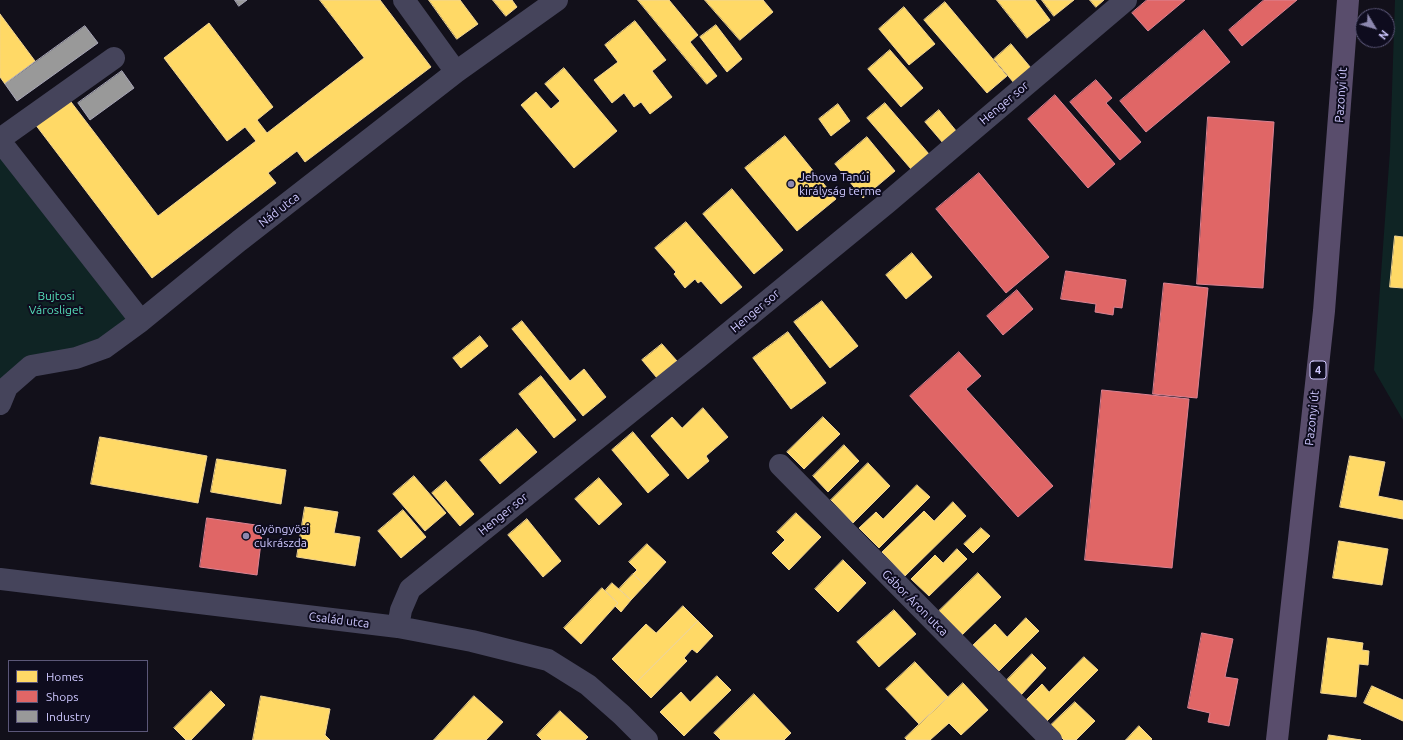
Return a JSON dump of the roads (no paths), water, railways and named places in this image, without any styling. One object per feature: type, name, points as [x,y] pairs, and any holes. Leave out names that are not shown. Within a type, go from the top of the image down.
[{"type":"main road","name":"Pazonyi út","points":[[1277,740],[1324,311],[1348,0]]},
{"type":"street","points":[[404,0],[456,72]]},
{"type":"street","name":"Nád utca","points":[[4,395],[31,366],[76,358],[104,348],[141,321],[239,241],[456,72],[557,0]]},
{"type":"street","name":"Henger sor","points":[[398,627],[401,610],[410,589],[699,357],[886,203],[1126,0]]},
{"type":"street","points":[[114,58],[0,140],[141,321]]},
{"type":"street","name":"Gábor Áron utca","points":[[780,465],[1051,740]]},
{"type":"street","name":"Család utca","points":[[0,579],[398,627],[472,641],[548,660],[588,685],[622,714],[647,740]]},
{"type":"place","name":"Jehova Tanúi királyság terme","points":[[791,184]]},
{"type":"place","name":"Gyöngyösi cukrászda","points":[[246,536]]},
{"type":"park label","name":"Bujtosi Városliget","points":[[56,303]]}]
